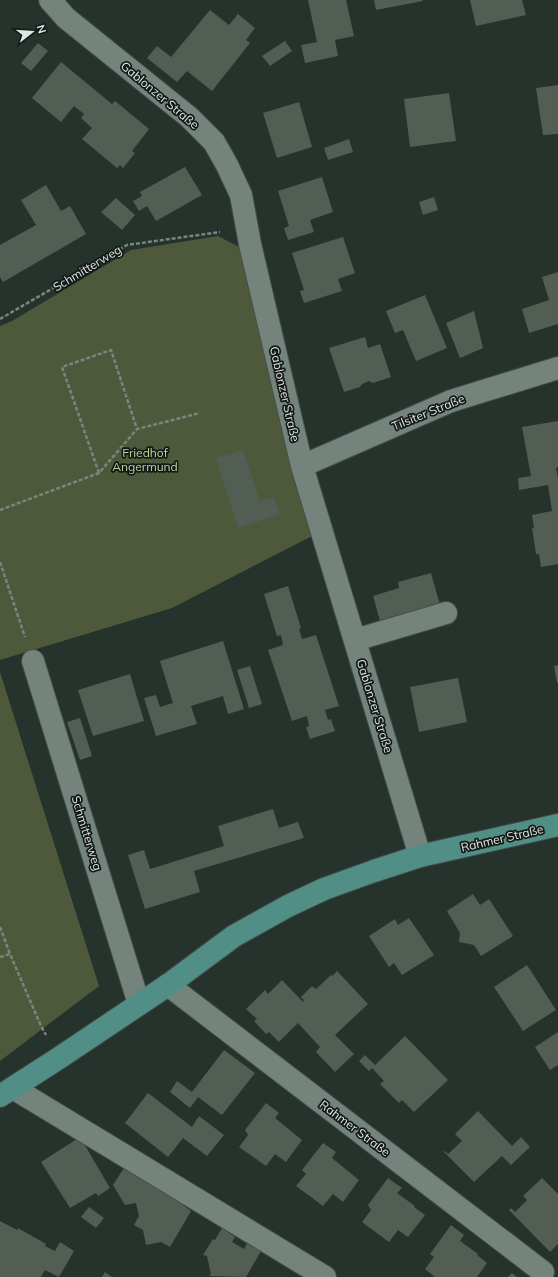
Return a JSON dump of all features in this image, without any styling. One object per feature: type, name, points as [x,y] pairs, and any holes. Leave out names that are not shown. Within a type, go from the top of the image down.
[{"type":"main road","name":"Rahmer Straße","points":[[6,1092],[168,985],[234,936],[288,906],[324,889],[420,856],[558,825]]},
{"type":"street","name":"Gablonzer Straße","points":[[50,0],[66,18],[189,117],[214,142],[241,196],[250,244],[302,466],[420,856]]},
{"type":"street","name":"Tilsiter Straße","points":[[302,466],[451,401],[558,368]]},
{"type":"street","points":[[355,640],[446,613]]},
{"type":"street","name":"Schmitterweg","points":[[33,662],[139,1004]]},
{"type":"street","name":"Rahmer Straße","points":[[168,985],[543,1272]]},
{"type":"street","name":"Rahmer Straße","points":[[6,1092],[325,1277]]},
{"type":"path","name":"Schmitterweg","points":[[0,319],[127,244],[222,232],[250,244]]},
{"type":"path","points":[[99,473],[62,367],[112,350],[137,429]]},
{"type":"path","points":[[0,510],[99,473],[137,429],[200,413]]},
{"type":"path","points":[[0,562],[33,662]]},
{"type":"path","points":[[0,927],[41,1026],[59,1058]]},
{"type":"path","points":[[0,958],[10,954]]},
{"type":"green space","name":"Friedhof Angermund","points":[[218,236],[239,247],[314,535],[172,608],[0,660],[0,326],[12,321],[131,250]]},
{"type":"green space","points":[[0,672],[99,986],[0,1061]]},
{"type":"building","points":[[308,0],[346,0],[354,36],[335,40],[338,56],[305,63],[301,45],[317,42]]},
{"type":"building","points":[[374,0],[422,0],[423,1],[376,10]]},
{"type":"building","points":[[470,0],[522,0],[526,15],[476,26]]},
{"type":"building","points":[[210,10],[229,25],[238,14],[255,28],[246,40],[250,43],[212,91],[187,71],[177,82],[147,58],[157,46],[171,57]]},
{"type":"building","points":[[285,41],[292,51],[270,66],[262,56]]},
{"type":"building","points":[[38,43],[48,51],[31,71],[21,63]]},
{"type":"building","points":[[61,62],[112,104],[115,101],[149,129],[132,151],[135,153],[123,168],[120,165],[117,168],[82,139],[92,128],[81,118],[84,114],[74,106],[61,122],[32,98]]},
{"type":"building","points":[[558,85],[558,134],[543,135],[536,88]]},
{"type":"building","points":[[449,93],[456,141],[410,147],[404,99]]},
{"type":"building","points":[[299,102],[312,147],[277,158],[263,113]]},
{"type":"building","points":[[349,139],[353,152],[328,160],[324,148]]},
{"type":"building","points":[[185,167],[202,195],[156,221],[147,206],[139,211],[133,201],[142,196],[140,192]]},
{"type":"building","points":[[322,177],[333,212],[310,220],[314,232],[288,240],[284,228],[289,226],[278,191]]},
{"type":"building","points":[[46,185],[61,211],[70,206],[86,234],[3,282],[0,277],[0,245],[36,225],[21,200]]},
{"type":"building","points":[[434,197],[438,210],[423,215],[419,202]]},
{"type":"building","points":[[116,198],[135,215],[122,230],[101,212]]},
{"type":"building","points":[[343,237],[355,273],[338,279],[342,291],[304,303],[300,291],[304,290],[292,253]]},
{"type":"building","points":[[558,272],[558,324],[529,333],[522,309],[549,300],[542,277]]},
{"type":"building","points":[[425,295],[447,348],[416,361],[403,330],[395,333],[386,311]]},
{"type":"building","points":[[474,311],[483,348],[460,358],[446,323]]},
{"type":"building","points":[[365,337],[368,348],[380,344],[391,377],[373,383],[369,381],[362,384],[360,387],[344,392],[329,348]]},
{"type":"building","points":[[558,421],[558,467],[556,468],[558,478],[558,564],[541,567],[539,554],[536,554],[532,528],[534,528],[532,515],[552,511],[548,485],[519,490],[518,478],[531,476],[522,427]]},
{"type":"building","points":[[243,450],[260,501],[274,497],[280,514],[238,528],[216,458]]},
{"type":"building","points":[[431,573],[440,605],[380,621],[373,596],[399,588],[398,582]]},
{"type":"building","points":[[288,586],[301,628],[299,629],[302,639],[316,635],[339,706],[325,710],[328,720],[331,719],[335,731],[310,739],[306,727],[309,726],[307,716],[292,721],[268,650],[283,645],[281,635],[277,636],[264,594]]},
{"type":"building","points":[[223,641],[244,709],[228,714],[223,696],[191,706],[197,724],[156,736],[144,698],[156,695],[160,707],[173,703],[160,661]]},
{"type":"building","points":[[558,665],[558,683],[557,683],[554,666]]},
{"type":"building","points":[[250,666],[262,704],[249,708],[237,670]]},
{"type":"building","points":[[130,674],[144,721],[93,736],[78,690]]},
{"type":"building","points":[[458,678],[467,722],[419,732],[410,687]]},
{"type":"building","points":[[80,718],[92,756],[80,760],[67,722]]},
{"type":"building","points":[[273,809],[279,828],[298,822],[304,838],[194,871],[200,892],[145,909],[128,855],[144,850],[150,869],[224,846],[218,826]]},
{"type":"building","points":[[473,894],[480,905],[489,899],[513,936],[481,956],[474,945],[459,942],[460,933],[447,911]]},
{"type":"building","points":[[409,918],[434,955],[402,975],[394,963],[389,967],[369,936],[395,919],[398,925]]},
{"type":"building","points":[[527,965],[556,1010],[523,1031],[494,987]]},
{"type":"building","points":[[337,971],[368,1004],[335,1035],[354,1054],[335,1072],[316,1052],[320,1047],[298,1023],[279,1042],[269,1032],[266,1034],[254,1021],[257,1019],[246,1009],[265,990],[268,994],[282,980],[303,1002],[304,1000],[301,997],[312,986],[316,989]]},
{"type":"building","points":[[558,1032],[558,1065],[550,1070],[535,1047]]},
{"type":"building","points":[[405,1036],[448,1080],[414,1112],[402,1100],[399,1103],[380,1084],[384,1081],[372,1068],[369,1071],[359,1061],[365,1055],[375,1065]]},
{"type":"building","points":[[224,1050],[255,1073],[222,1115],[198,1097],[190,1108],[170,1092],[177,1081],[192,1092]]},
{"type":"building","points":[[148,1093],[192,1127],[199,1116],[224,1135],[207,1156],[183,1138],[168,1157],[125,1123]]},
{"type":"building","points":[[266,1103],[279,1113],[275,1118],[302,1140],[286,1162],[275,1154],[266,1166],[239,1147],[248,1135],[245,1130]]},
{"type":"building","points":[[478,1111],[512,1146],[521,1137],[530,1147],[511,1165],[502,1156],[474,1182],[444,1152],[445,1151],[448,1154],[462,1141],[455,1134]]},
{"type":"building","points":[[80,1137],[110,1188],[98,1196],[96,1193],[70,1208],[41,1162]]},
{"type":"building","points":[[323,1143],[336,1152],[332,1158],[359,1180],[343,1202],[333,1194],[323,1206],[296,1186],[306,1174],[302,1170]]},
{"type":"building","points":[[124,1168],[185,1202],[183,1205],[191,1211],[170,1247],[161,1242],[146,1245],[143,1230],[134,1225],[139,1216],[136,1203],[125,1205],[113,1185]]},
{"type":"building","points":[[388,1178],[402,1188],[397,1193],[425,1215],[408,1237],[398,1230],[389,1242],[362,1222],[371,1210],[368,1205]]},
{"type":"building","points":[[542,1178],[558,1194],[558,1244],[550,1252],[509,1210],[511,1208],[515,1212],[527,1200],[523,1196]]},
{"type":"building","points":[[89,1207],[104,1218],[96,1228],[81,1217]]},
{"type":"building","points":[[0,1221],[17,1230],[18,1228],[55,1251],[60,1242],[74,1251],[59,1277],[45,1270],[41,1277],[0,1277]]},
{"type":"building","points":[[451,1225],[464,1235],[460,1241],[478,1254],[477,1255],[487,1263],[477,1277],[435,1277],[425,1269],[434,1257],[430,1254]]},
{"type":"building","points":[[222,1228],[235,1237],[232,1242],[244,1249],[247,1243],[261,1251],[246,1277],[209,1276],[211,1274],[207,1256],[203,1255]]},
{"type":"building","points":[[105,1272],[112,1277],[102,1277]]},
{"type":"building","points":[[512,1273],[517,1277],[508,1277]]}]
